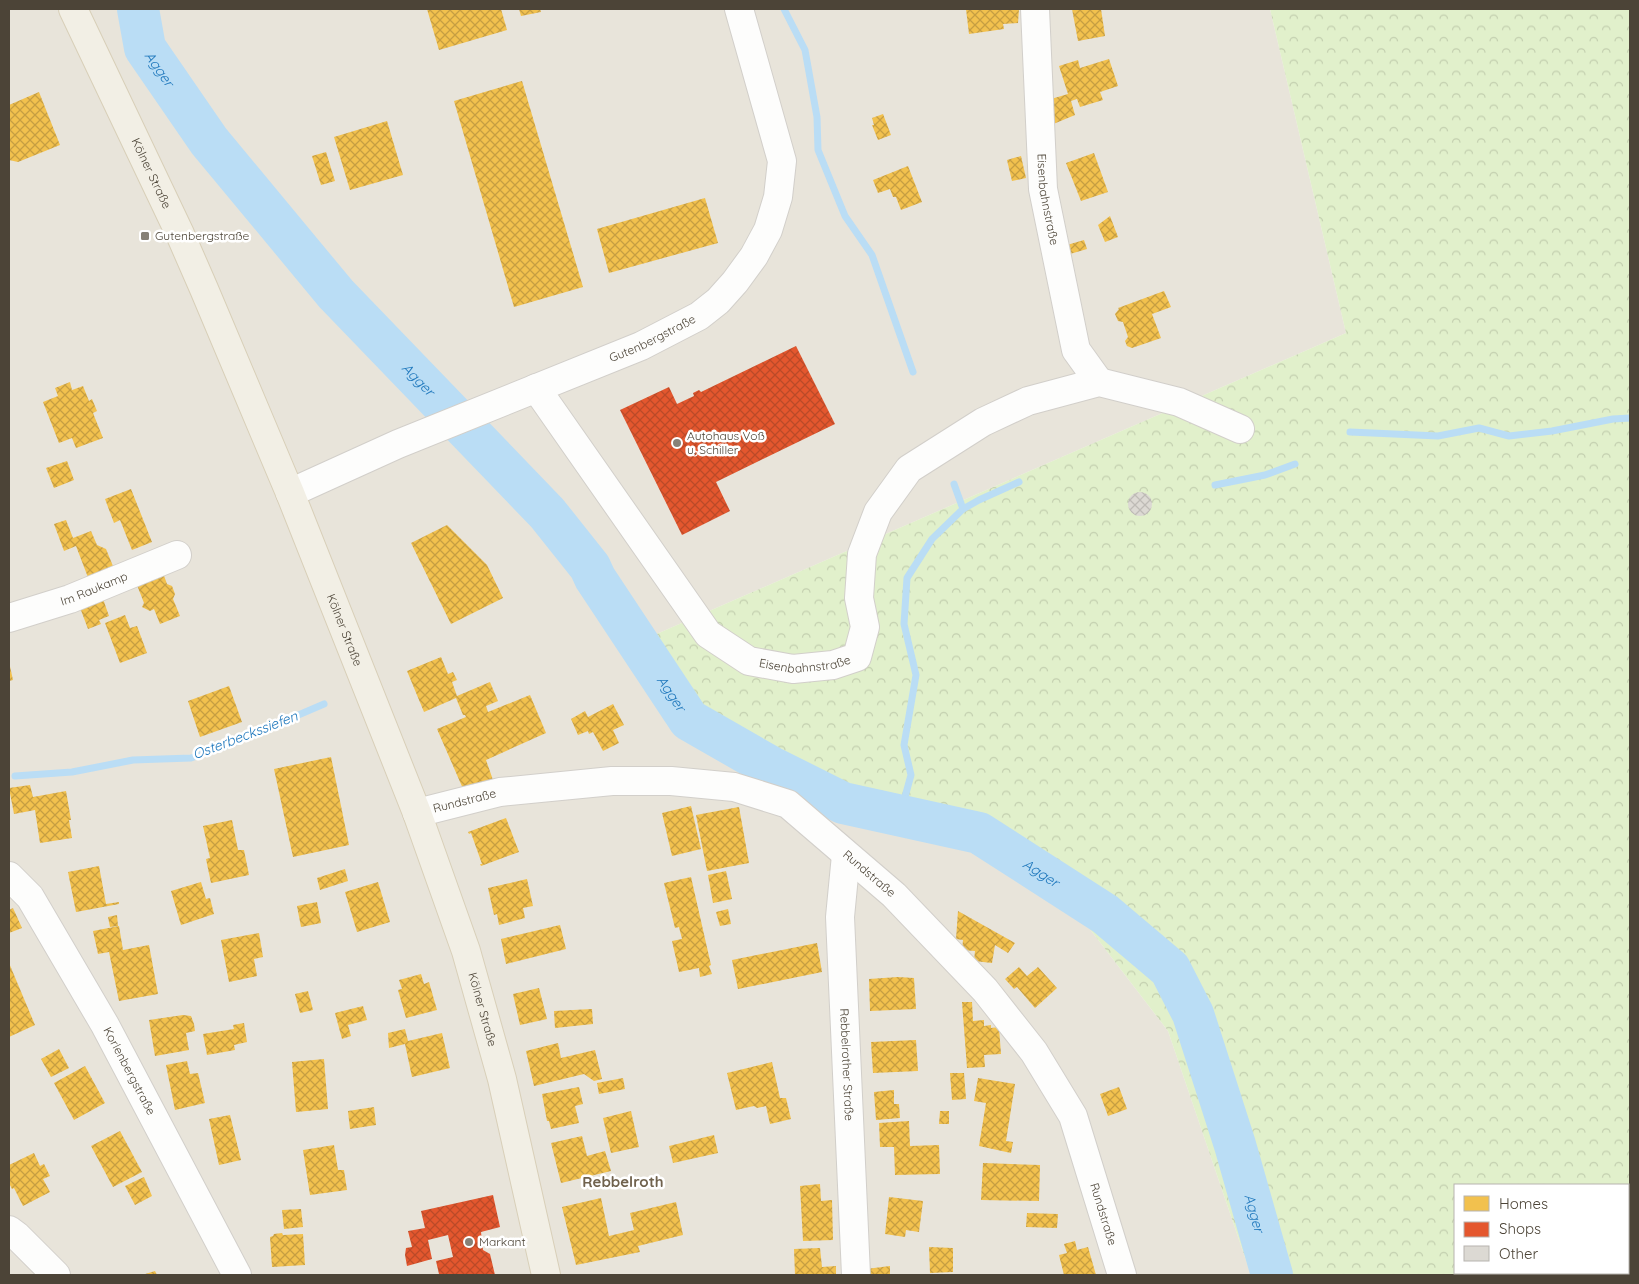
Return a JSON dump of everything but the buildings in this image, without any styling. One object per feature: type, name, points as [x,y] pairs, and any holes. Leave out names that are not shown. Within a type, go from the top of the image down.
[{"type":"main road","name":"Kölner Straße","points":[[73,9],[180,234],[290,493],[417,813],[466,951],[502,1080],[546,1275]]},
{"type":"street","name":"Gutenbergstraße","points":[[290,493],[398,444],[641,346],[699,316],[735,282],[754,256],[768,230],[778,197],[782,161],[739,9]]},
{"type":"street","name":"Eisenbahnstraße","points":[[536,388],[708,634],[749,661],[793,669],[833,664],[857,657],[864,627],[859,598],[862,554],[878,512],[909,469],[983,422],[1028,401],[1099,382],[1076,350],[1043,188],[1035,9]]},
{"type":"street","points":[[1099,382],[1179,402],[1240,429]]},
{"type":"street","name":"Im Raukamp","points":[[9,618],[70,599],[176,554]]},
{"type":"street","name":"Rundstraße","points":[[417,813],[500,792],[612,781],[670,781],[734,787],[788,804],[894,895],[979,984],[1034,1052],[1073,1116],[1122,1275]]},
{"type":"street","name":"Rebbelrother Straße","points":[[846,855],[840,917],[856,1275]]},
{"type":"street","name":"Korlenbergstraße","points":[[9,876],[30,896],[105,1025],[236,1275]]},
{"type":"street","points":[[9,1230],[56,1275]]},
{"type":"shaded area","points":[[9,9],[1270,9],[1346,333],[652,636],[667,725],[910,803],[1076,911],[1168,1031],[1251,1275],[9,1275]]},
{"type":"green space","points":[[1270,9],[1630,9],[1630,1275],[1251,1275],[1168,1031],[1076,911],[910,803],[667,725],[652,636],[1346,333]]},
{"type":"waterway","name":"Agger","points":[[138,9],[145,48],[209,141],[336,294],[547,513],[590,567],[595,578],[689,720],[771,767],[843,803],[979,833],[1105,914],[1170,969],[1193,1014],[1235,1145],[1272,1275]]},
{"type":"waterway","points":[[784,9],[805,50],[817,117],[818,150],[845,216],[872,255],[913,372]]},
{"type":"waterway","points":[[1350,432],[1438,436],[1479,428],[1509,436],[1552,431],[1613,419],[1630,418]]},
{"type":"waterway","points":[[1215,485],[1265,475],[1295,464]]},
{"type":"waterway","points":[[963,509],[1019,482]]},
{"type":"waterway","points":[[900,815],[911,775],[904,745],[916,675],[904,624],[907,578],[932,539],[963,509],[954,484]]},
{"type":"waterway","name":"Osterbeckssiefen","points":[[15,776],[72,772],[133,760],[191,758],[226,746],[324,704]]},
{"type":"place","name":"Gutenbergstraße","points":[[145,236]]},
{"type":"place","name":"Autohaus Voß u. Schiller","points":[[677,443]]},
{"type":"place","name":"Markant","points":[[469,1242]]},
{"type":"district","name":"Rebbelroth","points":[[623,1182]]}]
